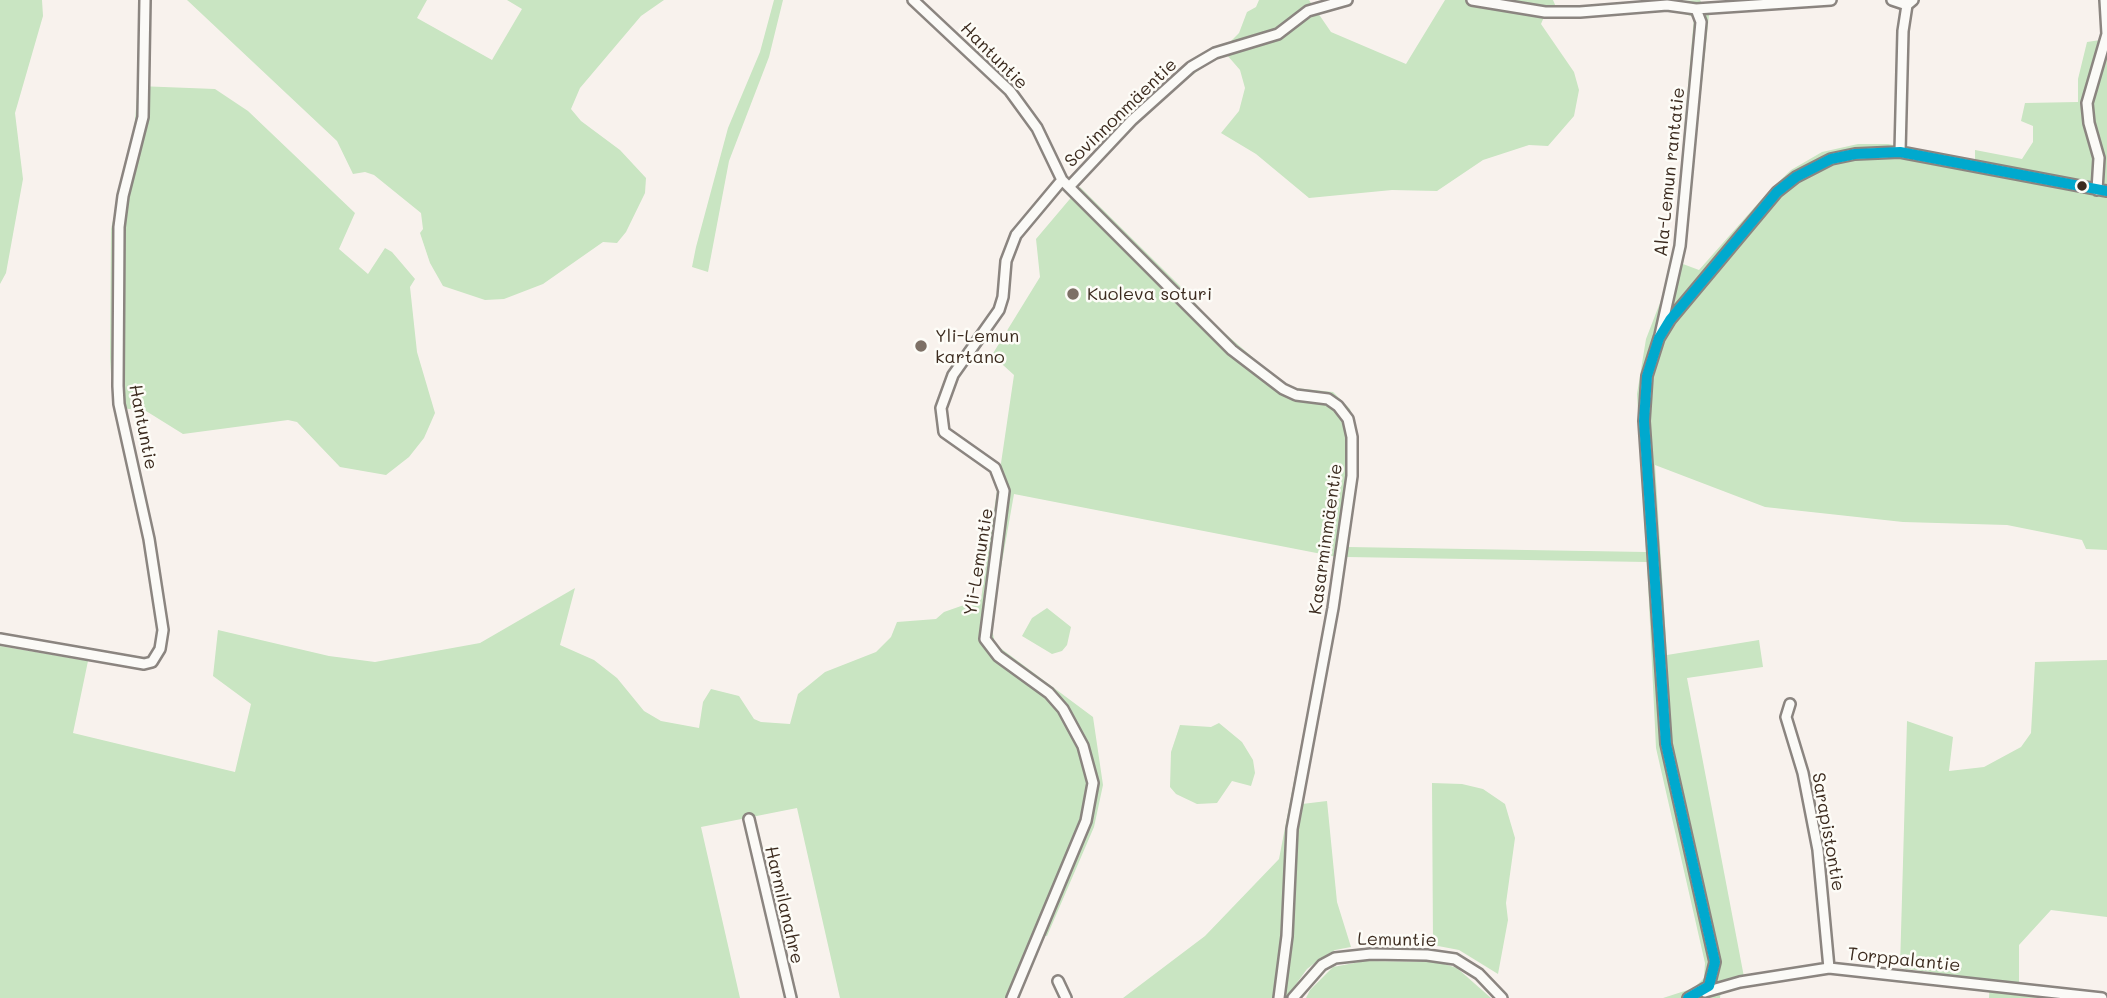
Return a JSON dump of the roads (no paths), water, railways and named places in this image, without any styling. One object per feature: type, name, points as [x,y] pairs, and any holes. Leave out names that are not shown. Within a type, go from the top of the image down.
[{"type":"street","name":"Hantuntie","points":[[0,639],[144,664],[152,662],[160,649],[163,629],[149,539],[119,404],[118,386],[120,219],[142,117],[145,0]]},
{"type":"street","name":"Hantuntie","points":[[913,0],[1010,91],[1037,128],[1066,183]]},
{"type":"street","name":"Sovinnonmäentie","points":[[1066,183],[1191,67],[1225,50],[1278,34],[1308,11],[1347,0]]},
{"type":"street","points":[[1472,0],[1545,12],[1667,5],[1696,9],[1831,0]]},
{"type":"street","points":[[1892,0],[1910,2],[1903,31],[1900,152]]},
{"type":"street","points":[[1688,998],[1703,992],[1713,979],[1714,953],[1666,744],[1644,421],[1647,376],[1659,338],[1670,320],[1762,209],[1796,177],[1831,159],[1855,154],[1900,152],[2102,191],[2099,158],[2089,123],[2087,103],[2106,34],[2105,0]]},
{"type":"street","name":"Ala-Lemun rantatie","points":[[1659,338],[1680,246],[1701,22],[1696,9]]},
{"type":"street","name":"Yli-Lemuntie","points":[[1012,998],[1086,821],[1093,783],[1083,746],[1063,709],[1049,693],[998,656],[985,639],[1004,491],[995,468],[944,432],[941,408],[953,375],[999,310],[1003,297],[1006,261],[1016,235],[1066,183]]},
{"type":"street","name":"Kasarminmäentie","points":[[1066,183],[1232,350],[1283,389],[1296,395],[1328,399],[1338,406],[1348,419],[1352,438],[1352,476],[1334,608],[1292,829],[1286,947],[1279,998]]},
{"type":"street","name":"Sarapistontie","points":[[1790,704],[1786,717],[1802,773],[1818,850],[1829,968]]},
{"type":"street","name":"Harmilanahre","points":[[749,819],[791,998]]},
{"type":"street","name":"Lemuntie","points":[[1293,998],[1322,965],[1335,958],[1371,954],[1427,955],[1455,959],[1479,974],[1502,998]]},
{"type":"street","name":"Torppalantie","points":[[1703,992],[1740,982],[1829,968],[2102,998]]},
{"type":"street","points":[[1058,981],[1066,998]]},
{"type":"place","name":"Kuoleva soturi","points":[[1073,294]]},
{"type":"place","name":"Yli-Lemun kartano","points":[[921,346]]}]
